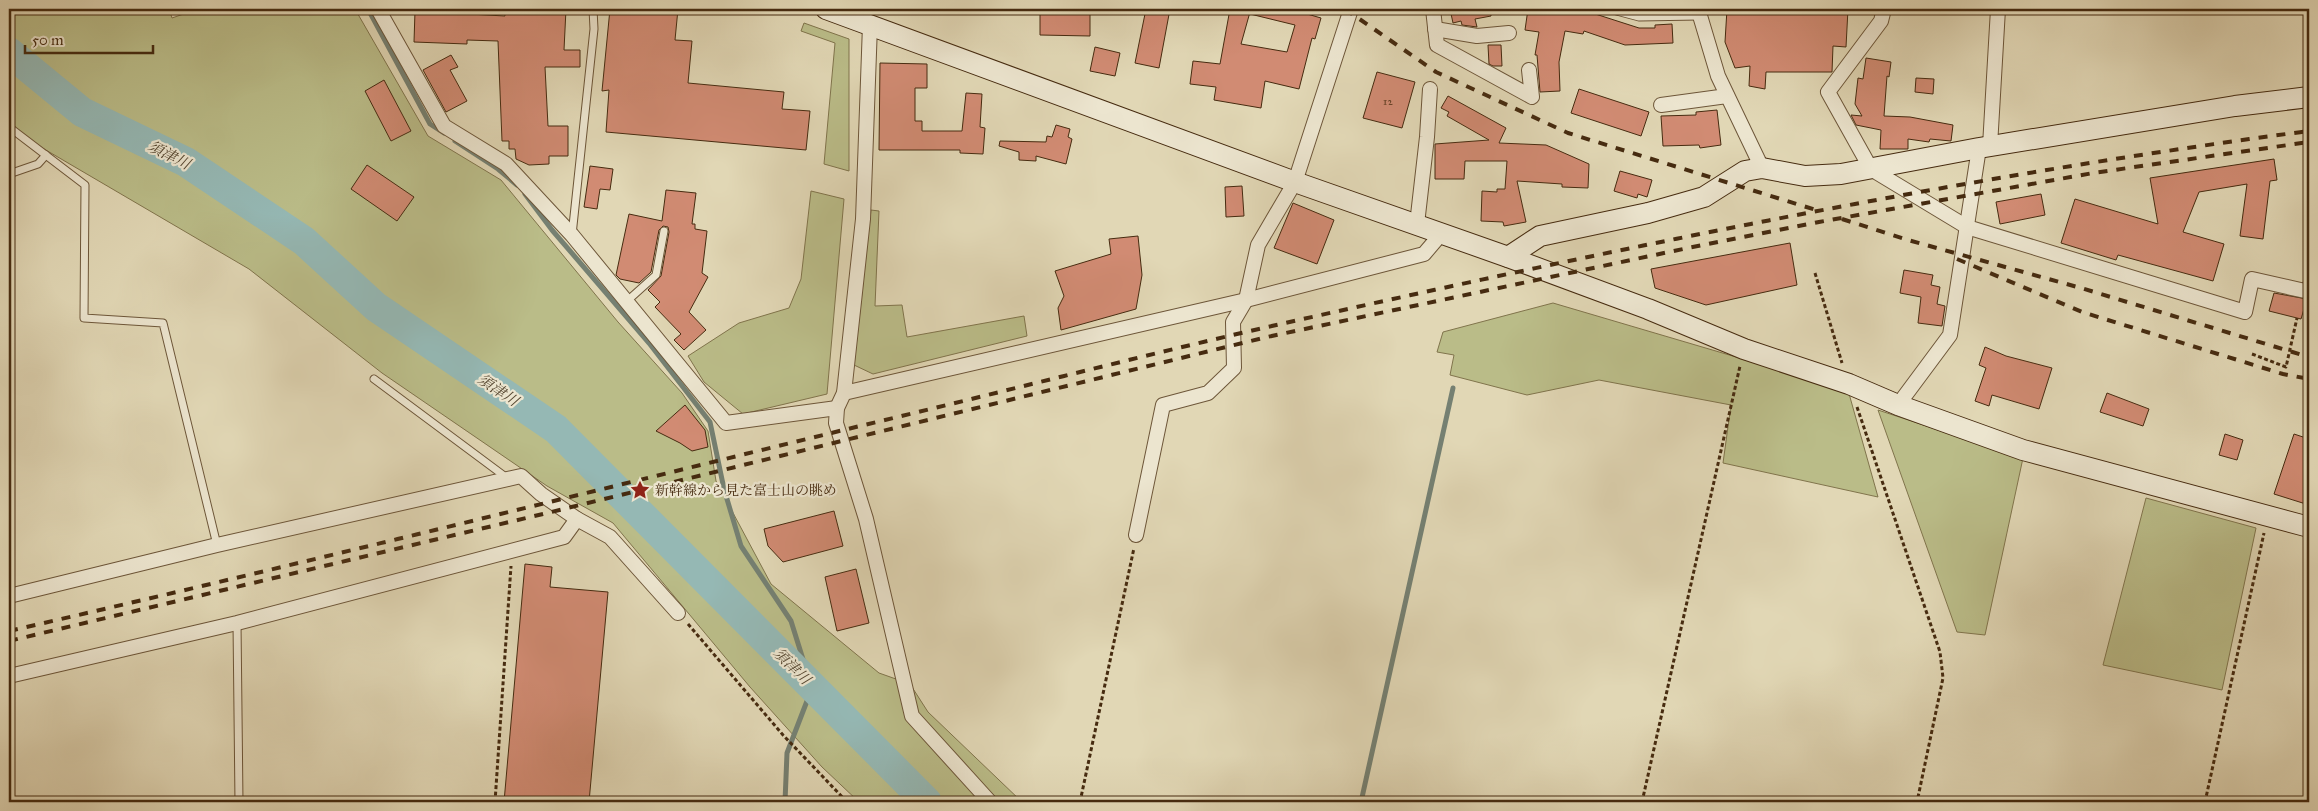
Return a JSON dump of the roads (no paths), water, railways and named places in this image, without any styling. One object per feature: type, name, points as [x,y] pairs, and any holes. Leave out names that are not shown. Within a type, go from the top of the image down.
[{"type":"street","points":[[378,9],[444,126],[506,164],[572,235],[726,423],[837,408]]},
{"type":"street","points":[[826,9],[866,19],[1295,182],[1508,257],[1648,309],[1744,348],[1849,384],[1898,405],[2023,450],[2309,527]]},
{"type":"street","points":[[1136,535],[1163,404],[1208,393],[1234,368],[1233,322],[1246,300],[1258,245],[1295,182],[1351,9]]},
{"type":"street","points":[[1433,9],[1437,45],[1532,97],[1529,70]]},
{"type":"street","points":[[1884,9],[1881,21],[1828,92],[1871,169],[1967,227],[2245,312],[2252,279],[2305,291],[2309,287]]},
{"type":"street","points":[[1898,405],[1950,335],[1967,227],[1984,147],[1998,9]]},
{"type":"street","points":[[1698,12],[1718,76],[1762,168]]},
{"type":"street","points":[[866,19],[864,218],[844,393],[837,408],[836,423],[866,520],[912,716],[990,802]]},
{"type":"street","points":[[1435,29],[1478,36],[1509,33]]},
{"type":"street","points":[[1417,224],[1428,138],[1430,89]]},
{"type":"street","points":[[1661,105],[1727,96]]},
{"type":"street","points":[[1508,257],[1540,236],[1648,212],[1704,197],[1745,171],[1762,168],[1805,176],[1841,174],[1984,147],[2235,106],[2309,98]]},
{"type":"street","points":[[844,393],[1246,300],[1424,254],[1441,234]]},
{"type":"street","points":[[9,596],[216,545],[521,476],[540,494],[577,520],[610,537],[678,613]]},
{"type":"street","points":[[9,676],[237,623],[564,537],[577,520]]},
{"type":"lane","points":[[572,235],[594,29],[593,9]]},
{"type":"lane","points":[[1609,9],[1639,17],[1698,12]]},
{"type":"lane","points":[[9,127],[86,185],[84,318],[163,323],[216,545]]},
{"type":"lane","points":[[9,174],[38,164],[46,155]]},
{"type":"lane","points":[[626,302],[656,275],[664,231]]},
{"type":"lane","points":[[374,379],[507,478]]},
{"type":"lane","points":[[237,623],[239,802]]},
{"type":"waterway","points":[[368,9],[430,124],[444,133]]},
{"type":"waterway","name":"須津川","points":[[9,52],[82,112],[186,162],[304,241],[376,307],[556,429],[927,802]]},
{"type":"waterway","points":[[455,141],[498,169],[517,185]]},
{"type":"waterway","points":[[525,194],[552,230],[649,343],[710,422],[724,489],[741,546],[791,621],[812,688],[787,753],[785,802]]},
{"type":"waterway","points":[[1361,802],[1453,388]]},
{"type":"railway","points":[[1345,9],[1436,72],[1568,133],[1816,210]]},
{"type":"railway","points":[[9,631],[328,556],[1212,340],[1393,299],[1784,217],[2046,170],[2177,149],[2309,131]]},
{"type":"railway","points":[[9,641],[543,514],[1267,337],[1819,222],[2093,173],[2309,142]]},
{"type":"railway","points":[[1842,219],[1908,240],[2081,288],[2309,357]]},
{"type":"railway","points":[[1957,259],[2082,312],[2283,374],[2309,379]]},
{"type":"place","name":"新幹線から見た富士山の眺め","points":[[640,490]]}]
